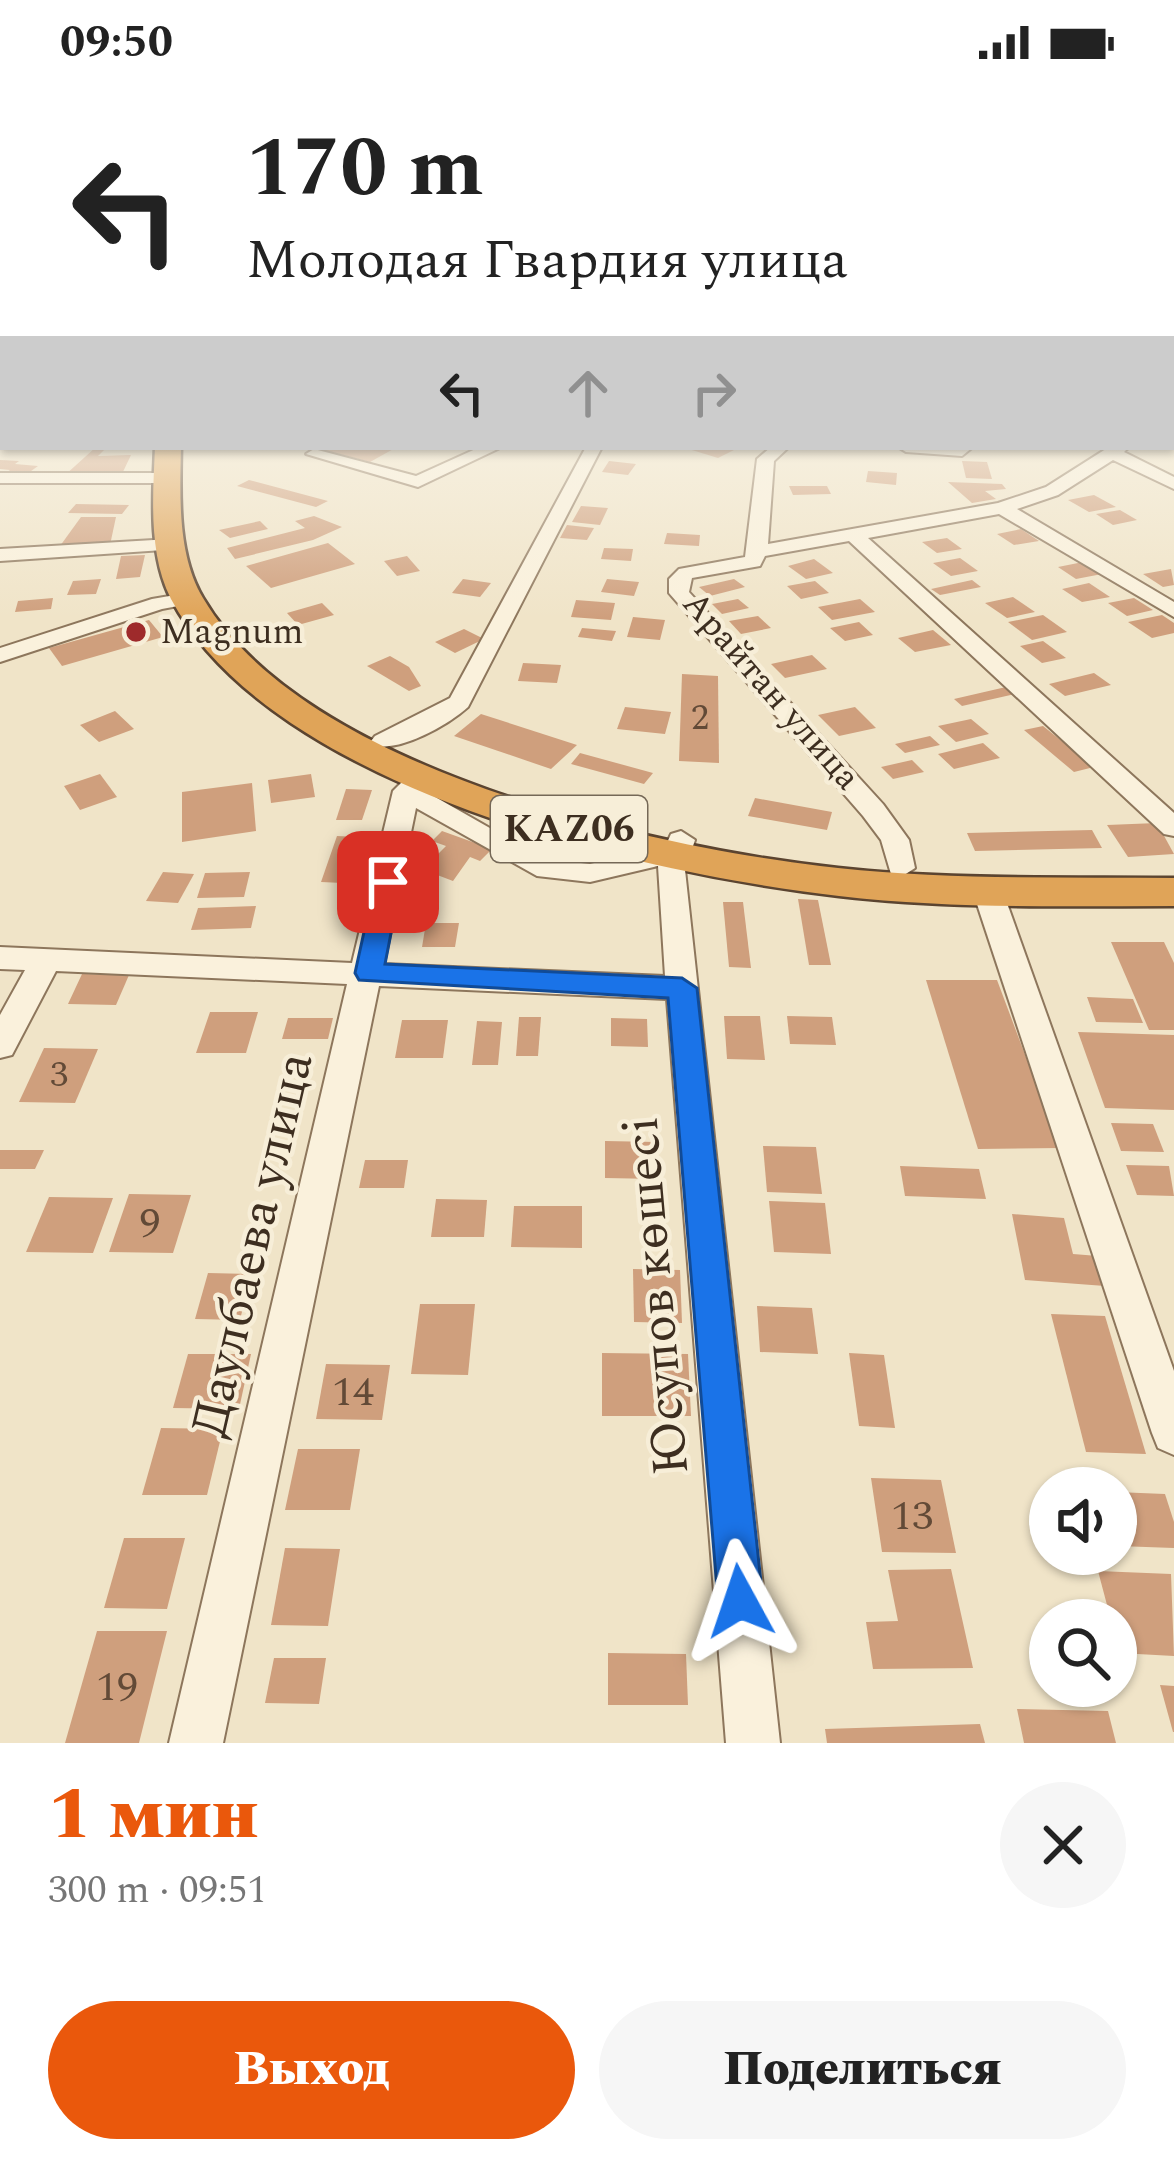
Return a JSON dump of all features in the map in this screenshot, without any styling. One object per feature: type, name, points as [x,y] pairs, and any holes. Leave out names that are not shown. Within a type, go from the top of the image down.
[{"type":"highway","name":"KАZ06","points":[[174,463],[171,545],[187,599],[219,646],[287,705],[414,784],[551,824],[677,847],[795,876],[988,892],[1174,892]]},
{"type":"highway","name":"KАZ06","points":[[175,463],[207,595],[258,654],[319,702],[418,758],[677,847],[974,873],[1174,870]]},
{"type":"street","points":[[0,478],[121,463]]},
{"type":"street","points":[[349,463],[418,482],[458,463]]},
{"type":"street","points":[[384,740],[447,713],[460,702],[585,463]]},
{"type":"street","points":[[766,463],[755,557],[1002,508],[1052,491],[1096,463]]},
{"type":"street","points":[[1139,463],[1174,484]]},
{"type":"street","points":[[1002,508],[1041,527],[1174,611]]},
{"type":"street","points":[[853,536],[1174,828]]},
{"type":"street","points":[[0,555],[171,545]]},
{"type":"street","name":"Арайтан улица","points":[[755,557],[686,574],[679,579],[679,593],[873,810],[895,840],[901,868]]},
{"type":"street","points":[[0,655],[159,603],[187,599]]},
{"type":"street","name":"Даулбаева улица","points":[[196,1743],[414,784]]},
{"type":"street","name":"Юсупов көшесі","points":[[677,847],[682,988],[753,1743]]},
{"type":"street","points":[[988,892],[1174,1433]]},
{"type":"street","points":[[0,958],[682,988]]},
{"type":"street","points":[[0,1046],[47,958]]},
{"type":"building","points":[[0,463],[38,466],[27,474],[0,469]]},
{"type":"building","points":[[78,463],[127,463],[121,476],[64,476]]},
{"type":"building","points":[[607,463],[636,464],[628,475],[602,472]]},
{"type":"building","points":[[963,463],[987,463],[992,479],[966,478]]},
{"type":"building","points":[[868,471],[897,473],[896,485],[866,482]]},
{"type":"building","points":[[249,480],[328,501],[316,507],[237,486]]},
{"type":"building","points":[[948,482],[1002,484],[1006,489],[985,491],[996,499],[972,503]]},
{"type":"building","points":[[789,486],[827,486],[831,494],[793,495]]},
{"type":"building","points":[[1094,495],[1116,507],[1089,512],[1068,500]]},
{"type":"building","points":[[76,504],[129,505],[122,514],[68,513]]},
{"type":"building","points":[[581,506],[608,508],[600,525],[572,522]]},
{"type":"building","points":[[1120,510],[1137,520],[1113,525],[1096,514]]},
{"type":"building","points":[[314,516],[342,527],[313,540],[235,559],[227,548],[305,528],[295,521]]},
{"type":"building","points":[[81,517],[116,517],[110,545],[60,546]]},
{"type":"building","points":[[260,521],[268,529],[230,538],[219,530]]},
{"type":"building","points":[[567,525],[594,528],[587,540],[560,538]]},
{"type":"building","points":[[1021,529],[1039,541],[1014,545],[997,534]]},
{"type":"building","points":[[667,533],[700,535],[699,546],[664,544]]},
{"type":"building","points":[[947,538],[962,549],[937,553],[922,542]]},
{"type":"building","points":[[328,543],[355,564],[271,588],[246,566]]},
{"type":"building","points":[[604,548],[633,549],[631,561],[601,559]]},
{"type":"building","points":[[145,555],[140,577],[116,579],[121,556]]},
{"type":"building","points":[[407,556],[420,571],[397,576],[384,561]]},
{"type":"building","points":[[960,558],[978,571],[951,576],[933,563]]},
{"type":"building","points":[[814,559],[833,573],[806,579],[788,566]]},
{"type":"building","points":[[1083,562],[1102,574],[1076,579],[1058,567]]},
{"type":"building","points":[[1171,569],[1174,585],[1163,587],[1143,574]]},
{"type":"building","points":[[101,579],[96,594],[67,595],[73,581]]},
{"type":"building","points":[[463,579],[491,583],[480,597],[452,593]]},
{"type":"building","points":[[607,579],[639,582],[634,596],[601,592]]},
{"type":"building","points":[[734,579],[745,587],[710,596],[699,587]]},
{"type":"building","points":[[972,580],[981,587],[940,595],[931,589]]},
{"type":"building","points":[[815,581],[829,593],[801,599],[787,586]]},
{"type":"building","points":[[1089,583],[1110,597],[1082,602],[1062,589]]},
{"type":"building","points":[[1013,597],[1035,612],[1007,618],[985,603]]},
{"type":"building","points":[[53,598],[51,609],[15,612],[18,601]]},
{"type":"building","points":[[1134,598],[1153,610],[1127,616],[1108,603]]},
{"type":"building","points":[[738,599],[749,608],[722,614],[712,604]]},
{"type":"building","points":[[860,599],[875,612],[832,620],[818,607]]},
{"type":"building","points":[[576,600],[615,603],[611,620],[571,617]]},
{"type":"building","points":[[322,603],[334,615],[298,625],[287,613]]},
{"type":"building","points":[[1043,615],[1067,632],[1032,640],[1008,622]]},
{"type":"building","points":[[1162,615],[1174,623],[1174,633],[1152,638],[1128,622]]},
{"type":"building","points":[[758,616],[771,628],[741,634],[729,621]]},
{"type":"building","points":[[633,617],[665,620],[660,640],[627,637]]},
{"type":"building","points":[[149,620],[163,637],[62,666],[49,648]]},
{"type":"building","points":[[859,622],[873,635],[845,641],[830,628]]},
{"type":"building","points":[[582,628],[616,631],[612,641],[578,637]]},
{"type":"building","points":[[464,629],[484,639],[455,653],[435,642]]},
{"type":"building","points":[[933,630],[951,645],[915,652],[898,638]]},
{"type":"building","points":[[1043,641],[1066,658],[1042,663],[1020,646]]},
{"type":"building","points":[[812,655],[827,669],[785,678],[771,664]]},
{"type":"building","points":[[390,656],[409,667],[421,686],[409,691],[367,666]]},
{"type":"building","points":[[523,663],[561,665],[557,683],[518,681]]},
{"type":"building","points":[[1094,673],[1111,685],[1065,696],[1049,684]]},
{"type":"building","points":[[682,674],[718,676],[719,763],[679,761]]},
{"type":"building","points":[[1006,687],[1015,694],[962,706],[954,699]]},
{"type":"building","points":[[625,707],[671,712],[665,734],[617,729]]},
{"type":"building","points":[[855,707],[876,728],[839,736],[818,715]]},
{"type":"building","points":[[115,711],[134,729],[99,742],[80,725]]},
{"type":"building","points":[[481,714],[577,745],[551,769],[454,736]]},
{"type":"building","points":[[971,719],[989,734],[956,742],[938,726]]},
{"type":"building","points":[[1043,726],[1094,767],[1074,772],[1024,730]]},
{"type":"building","points":[[930,736],[940,745],[905,753],[895,744]]},
{"type":"building","points":[[983,743],[1000,758],[954,769],[938,754]]},
{"type":"building","points":[[580,753],[653,773],[644,784],[571,764]]},
{"type":"building","points":[[912,760],[924,772],[893,779],[881,767]]},
{"type":"building","points":[[100,774],[117,797],[80,810],[64,786]]},
{"type":"building","points":[[311,774],[315,797],[271,803],[268,780]]},
{"type":"building","points":[[252,783],[256,831],[182,842],[182,792]]},
{"type":"building","points":[[346,789],[372,790],[362,820],[336,820]]},
{"type":"building","points":[[755,798],[832,812],[827,830],[748,816]]},
{"type":"building","points":[[1157,823],[1174,854],[1128,857],[1107,825]]},
{"type":"building","points":[[1092,830],[1102,848],[975,851],[967,833]]},
{"type":"building","points":[[442,831],[492,849],[480,861],[470,857],[453,881],[411,865],[424,853],[435,857],[446,846],[432,841]]},
{"type":"building","points":[[337,836],[358,837],[343,883],[321,882]]},
{"type":"building","points":[[163,872],[194,874],[178,903],[146,901]]},
{"type":"building","points":[[250,872],[244,897],[197,898],[205,873]]},
{"type":"building","points":[[798,899],[818,900],[831,965],[809,965]]},
{"type":"building","points":[[723,902],[743,902],[751,968],[729,967]]},
{"type":"building","points":[[256,906],[251,928],[191,930],[198,908]]},
{"type":"building","points":[[426,923],[459,923],[455,947],[422,947]]},
{"type":"building","points":[[1111,942],[1164,942],[1174,963],[1174,1030],[1149,1030]]},
{"type":"building","points":[[82,974],[129,975],[116,1005],[68,1004]]},
{"type":"building","points":[[926,980],[997,980],[1060,1148],[978,1149]]},
{"type":"building","points":[[1087,997],[1133,999],[1143,1023],[1096,1022]]},
{"type":"building","points":[[210,1012],[258,1012],[246,1053],[196,1053]]},
{"type":"building","points":[[724,1016],[760,1016],[765,1060],[727,1059]]},
{"type":"building","points":[[787,1016],[832,1017],[836,1045],[790,1044]]},
{"type":"building","points":[[519,1017],[541,1017],[538,1056],[516,1056]]},
{"type":"building","points":[[288,1018],[333,1018],[328,1039],[282,1039]]},
{"type":"building","points":[[611,1018],[647,1019],[648,1047],[611,1046]]},
{"type":"building","points":[[402,1020],[448,1020],[443,1058],[395,1058]]},
{"type":"building","points":[[477,1021],[502,1022],[498,1065],[472,1065]]},
{"type":"building","points":[[1078,1032],[1174,1035],[1174,1110],[1105,1108]]},
{"type":"building","points":[[44,1048],[98,1049],[75,1103],[19,1102]]},
{"type":"building","points":[[1111,1123],[1153,1124],[1164,1152],[1121,1151]]},
{"type":"building","points":[[605,1141],[656,1142],[657,1179],[605,1178]]},
{"type":"building","points":[[763,1146],[816,1147],[822,1194],[767,1192]]},
{"type":"building","points":[[0,1150],[44,1150],[35,1169],[0,1169]]},
{"type":"building","points":[[365,1160],[408,1160],[404,1188],[359,1188]]},
{"type":"building","points":[[1126,1165],[1169,1166],[1174,1196],[1137,1195]]},
{"type":"building","points":[[900,1166],[979,1169],[986,1199],[905,1196]]},
{"type":"building","points":[[129,1194],[191,1195],[173,1253],[109,1252]]},
{"type":"building","points":[[49,1197],[113,1198],[93,1253],[26,1252]]},
{"type":"building","points":[[436,1199],[487,1200],[484,1237],[431,1237]]},
{"type":"building","points":[[769,1201],[825,1203],[831,1254],[774,1252]]},
{"type":"building","points":[[514,1206],[582,1206],[582,1248],[511,1247]]},
{"type":"building","points":[[1012,1214],[1064,1218],[1073,1254],[1098,1256],[1105,1286],[1025,1280]]},
{"type":"building","points":[[633,1269],[680,1270],[682,1323],[634,1322]]},
{"type":"building","points":[[208,1273],[251,1274],[240,1320],[195,1319]]},
{"type":"building","points":[[420,1304],[475,1304],[468,1375],[411,1374]]},
{"type":"building","points":[[757,1306],[812,1308],[818,1354],[760,1352]]},
{"type":"building","points":[[1051,1314],[1105,1316],[1146,1454],[1086,1452]]},
{"type":"building","points":[[602,1353],[688,1354],[691,1416],[602,1416]]},
{"type":"building","points":[[849,1353],[884,1355],[895,1428],[859,1426]]},
{"type":"building","points":[[188,1354],[251,1354],[239,1409],[173,1408]]},
{"type":"building","points":[[326,1364],[390,1365],[382,1420],[316,1419]]},
{"type":"building","points":[[161,1428],[223,1429],[207,1495],[142,1495]]},
{"type":"building","points":[[298,1449],[360,1449],[350,1510],[285,1510]]},
{"type":"building","points":[[871,1478],[941,1480],[956,1553],[882,1552]]},
{"type":"building","points":[[1137,1493],[1165,1494],[1174,1522],[1174,1548],[1137,1547]]},
{"type":"building","points":[[124,1538],[185,1538],[167,1609],[104,1608]]},
{"type":"building","points":[[285,1548],[340,1549],[328,1626],[271,1625]]},
{"type":"building","points":[[951,1569],[973,1668],[873,1669],[866,1622],[898,1621],[888,1570]]},
{"type":"building","points":[[1171,1574],[1174,1656],[1137,1654],[1137,1599],[1105,1599],[1099,1575]]},
{"type":"building","points":[[97,1631],[167,1631],[139,1743],[65,1743]]},
{"type":"building","points":[[608,1653],[686,1654],[688,1705],[608,1705]]},
{"type":"building","points":[[274,1658],[326,1658],[319,1704],[265,1703]]},
{"type":"building","points":[[1160,1685],[1174,1686],[1174,1732],[1173,1732]]},
{"type":"building","points":[[1017,1709],[1108,1711],[1116,1743],[1024,1743]]},
{"type":"building","points":[[980,1724],[985,1743],[827,1743],[825,1729]]},
{"type":"place","name":"Magnum","points":[[136,632]]},
{"type":"route","points":[[388,882],[369,973],[682,988],[740,1601]]}]
